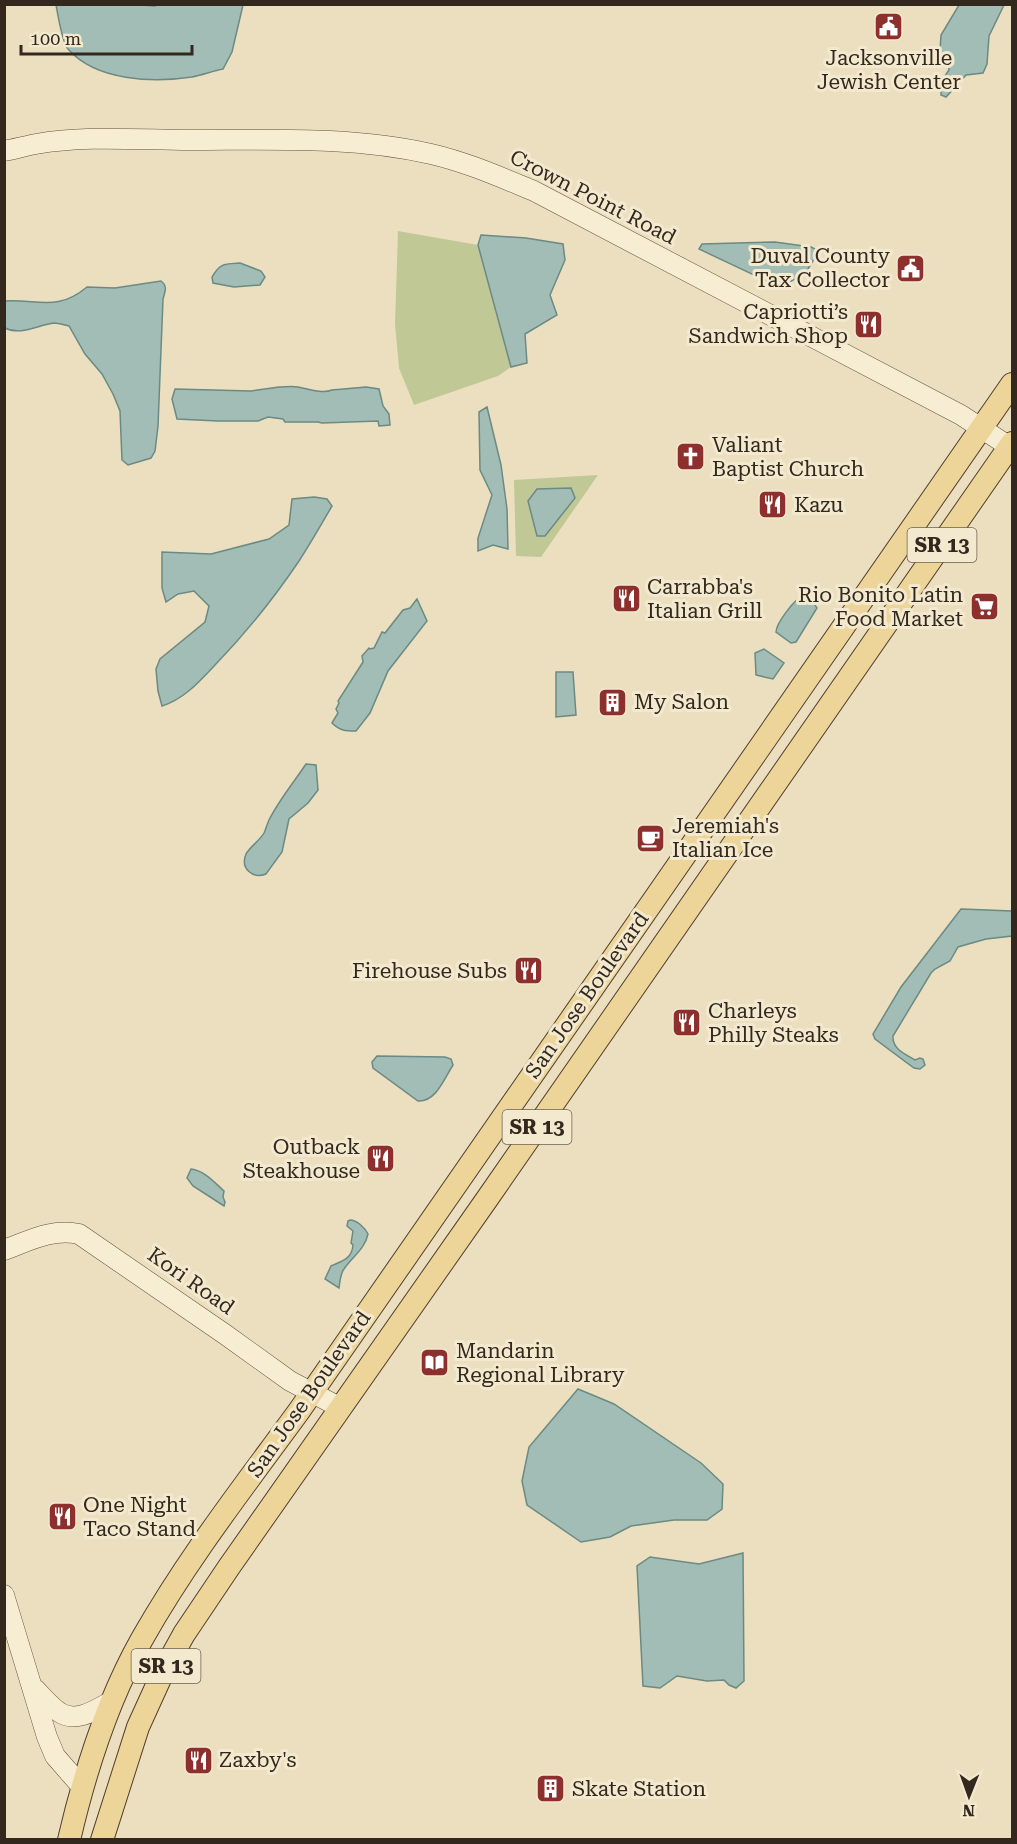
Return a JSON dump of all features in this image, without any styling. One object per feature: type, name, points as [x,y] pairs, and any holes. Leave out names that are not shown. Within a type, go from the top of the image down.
[{"type":"main road","name":"San Jose Boulevard","points":[[69,1839],[82,1787],[112,1701],[140,1641],[185,1569],[312,1393],[1012,384]]},
{"type":"main road","name":"San Jose Boulevard","points":[[102,1839],[138,1727],[168,1662],[184,1634],[1011,445]]},
{"type":"main road","points":[[863,599],[871,611],[873,643]]},
{"type":"main road","points":[[784,714],[785,746],[790,763]]},
{"type":"main road","points":[[759,749],[766,760],[767,796]]},
{"type":"street","name":"Crown Point Road","points":[[4,152],[36,144],[71,140],[323,140],[389,146],[446,158],[534,191],[914,389],[1011,445]]},
{"type":"street","name":"Kori Road","points":[[4,1250],[45,1234],[60,1232],[79,1234],[290,1381],[341,1408]]},
{"type":"street","points":[[4,1595],[47,1737],[55,1756],[82,1787]]},
{"type":"street","points":[[33,1687],[60,1713],[70,1716],[81,1716],[112,1701]]},
{"type":"green space","points":[[398,231],[478,245],[511,367],[498,376],[414,405],[399,368],[395,324]]},
{"type":"green space","points":[[598,475],[541,557],[516,556],[514,480]]},
{"type":"water","points":[[56,5],[243,5],[232,52],[223,69],[192,77],[160,80],[109,74],[80,60],[66,46]]},
{"type":"water","points":[[959,5],[1004,5],[989,36],[987,64],[983,73],[966,75],[946,97],[941,95],[941,82],[949,70],[948,62],[940,51],[941,35]]},
{"type":"water","points":[[481,235],[526,238],[563,244],[565,260],[550,295],[557,315],[525,334],[527,363],[511,367],[478,245]]},
{"type":"water","points":[[775,242],[811,247],[819,251],[808,269],[782,286],[775,285],[699,249],[702,244]]},
{"type":"water","points":[[240,263],[261,271],[265,277],[260,285],[234,287],[213,283],[212,277],[220,267]]},
{"type":"water","points":[[161,281],[165,289],[155,451],[151,458],[128,465],[122,460],[120,411],[113,394],[69,326],[54,323],[17,331],[5,328],[5,301],[57,302],[76,295],[87,287],[115,288]]},
{"type":"water","points":[[296,387],[324,392],[366,387],[379,389],[383,406],[389,414],[390,425],[379,426],[378,421],[285,422],[283,419],[268,417],[258,421],[177,419],[172,399],[175,389],[251,391]]},
{"type":"water","points":[[487,407],[501,465],[507,509],[508,549],[493,545],[478,551],[478,538],[492,495],[480,470],[479,412]]},
{"type":"water","points":[[571,488],[575,498],[545,536],[537,536],[528,501],[537,489]]},
{"type":"water","points":[[314,497],[327,499],[332,506],[280,588],[249,628],[203,678],[184,694],[162,706],[156,669],[160,659],[205,622],[209,606],[194,591],[178,594],[166,602],[162,588],[162,552],[211,554],[269,539],[289,525],[292,499]]},
{"type":"water","points":[[803,596],[813,602],[817,608],[796,642],[791,643],[776,632],[777,628],[782,618]]},
{"type":"water","points":[[417,599],[427,621],[388,671],[370,713],[356,731],[338,728],[332,723],[338,713],[336,709],[338,701],[363,662],[362,656],[369,648],[374,648],[382,632],[385,633],[403,610],[410,608]]},
{"type":"water","points":[[764,649],[784,663],[773,679],[756,675],[755,653]]},
{"type":"water","points":[[556,672],[573,672],[576,715],[556,717]]},
{"type":"water","points":[[306,764],[316,765],[318,790],[308,803],[289,819],[282,852],[266,874],[252,874],[246,868],[246,854],[264,833],[277,805]]},
{"type":"water","points":[[961,909],[1012,911],[1012,936],[986,939],[958,947],[950,961],[931,973],[893,1036],[893,1041],[900,1051],[915,1060],[923,1059],[925,1065],[920,1069],[914,1068],[875,1039],[873,1034],[901,987]]},
{"type":"water","points":[[377,1056],[445,1057],[451,1059],[453,1065],[435,1094],[418,1101],[373,1068],[372,1062]]},
{"type":"water","points":[[191,1169],[205,1174],[224,1191],[224,1206],[193,1186],[187,1178]]},
{"type":"water","points":[[350,1220],[355,1221],[368,1234],[361,1249],[343,1271],[339,1288],[325,1279],[331,1266],[346,1259],[351,1253],[353,1231],[347,1226]]},
{"type":"water","points":[[578,1389],[614,1404],[701,1463],[723,1484],[722,1509],[707,1520],[674,1520],[631,1526],[610,1537],[581,1542],[527,1505],[522,1481],[529,1447]]},
{"type":"water","points":[[743,1553],[744,1681],[736,1688],[724,1680],[707,1681],[677,1676],[660,1688],[643,1686],[637,1566],[650,1557],[699,1564]]},
{"type":"place","name":"Jacksonville Jewish Center","points":[[889,27]]},
{"type":"place","name":"Duval County Tax Collector","points":[[911,268]]},
{"type":"place","name":"Capriotti’s Sandwich Shop","points":[[869,324]]},
{"type":"place","name":"Valiant Baptist Church","points":[[691,457]]},
{"type":"place","name":"Kazu","points":[[773,505]]},
{"type":"place","name":"Carrabba's Italian Grill","points":[[626,599]]},
{"type":"place","name":"Rio Bonito Latin Food Market","points":[[984,607]]},
{"type":"place","name":"My Salon","points":[[613,702]]},
{"type":"place","name":"Jeremiah's Italian Ice","points":[[651,838]]},
{"type":"place","name":"Firehouse Subs","points":[[528,971]]},
{"type":"place","name":"Charleys Philly Steaks","points":[[687,1023]]},
{"type":"place","name":"Outback Steakhouse","points":[[381,1159]]},
{"type":"place","name":"Mandarin Regional Library","points":[[435,1363]]},
{"type":"place","name":"One Night Taco Stand","points":[[62,1517]]},
{"type":"place","name":"Zaxby's","points":[[198,1760]]},
{"type":"place","name":"Skate Station","points":[[551,1789]]}]
